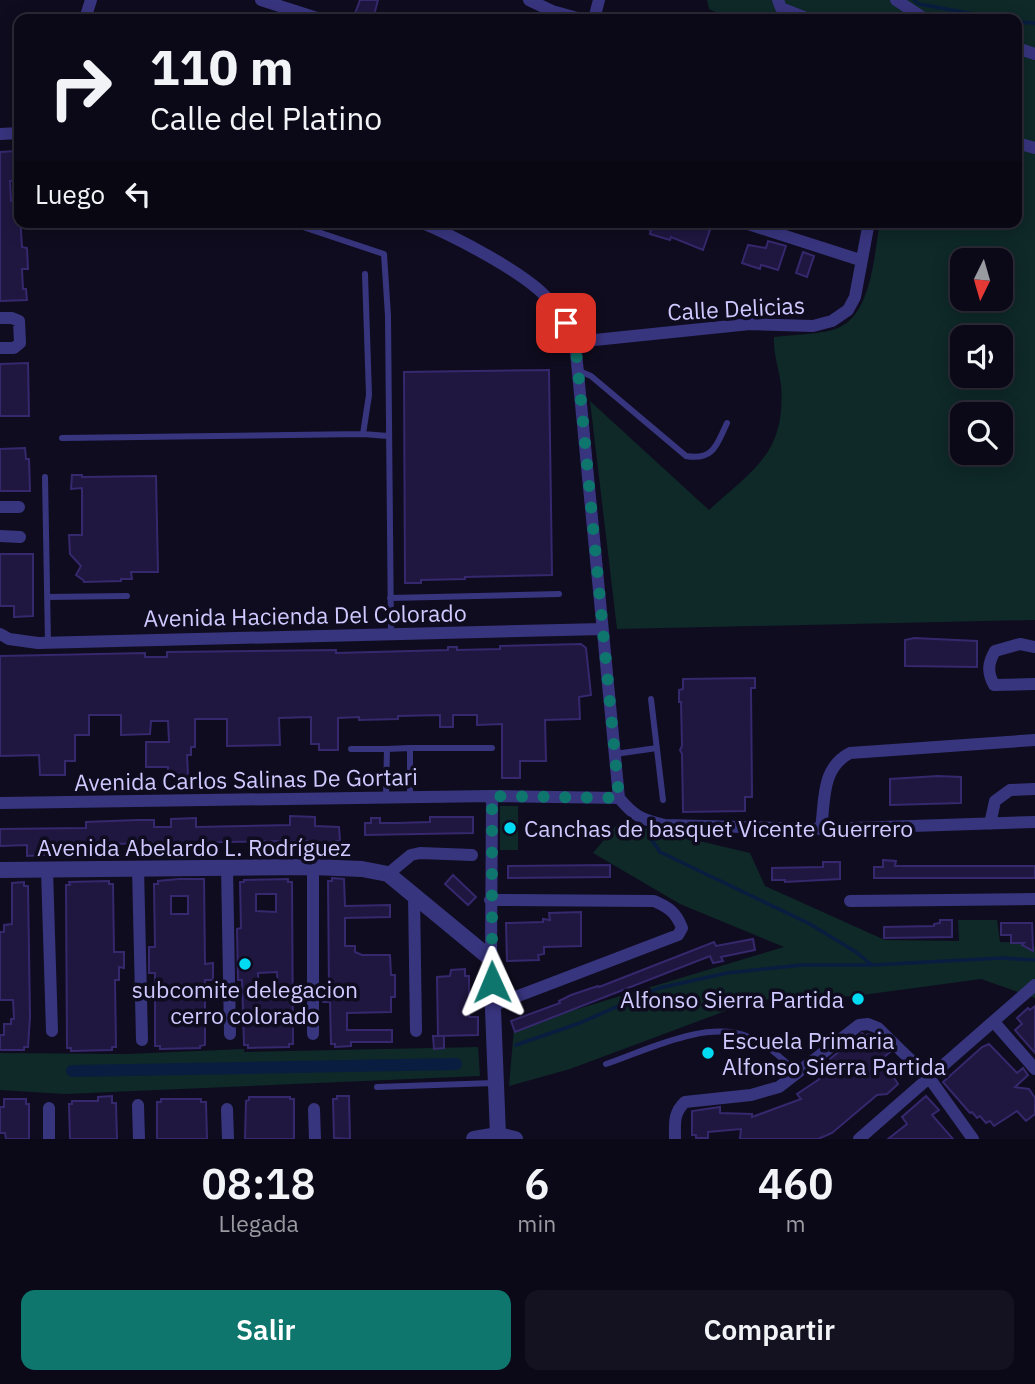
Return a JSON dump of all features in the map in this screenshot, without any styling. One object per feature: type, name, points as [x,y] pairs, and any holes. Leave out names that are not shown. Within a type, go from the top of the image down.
[{"type":"street","points":[[261,0],[304,14]]},
{"type":"street","points":[[529,0],[549,14]]},
{"type":"street","points":[[778,0],[781,8],[796,14]]},
{"type":"street","points":[[897,0],[918,14]]},
{"type":"street","points":[[435,228],[516,274],[548,298],[566,323],[575,342],[619,798],[631,813],[646,821],[665,824],[821,828],[1035,822]]},
{"type":"street","points":[[761,228],[860,260]]},
{"type":"street","name":"Calle Delicias","points":[[575,342],[750,324],[813,326],[832,321],[848,310],[855,297],[868,228]]},
{"type":"street","points":[[0,318],[19,321],[21,332],[20,343],[13,348],[0,348]]},
{"type":"street","points":[[0,507],[19,507]]},
{"type":"street","points":[[0,536],[20,537]]},
{"type":"street","name":"Avenida Hacienda Del Colorado","points":[[5,637],[48,643],[602,629]]},
{"type":"street","points":[[1035,648],[1020,645],[995,651],[989,661],[990,677],[994,685],[1035,684]]},
{"type":"street","points":[[821,828],[827,779],[831,768],[839,759],[850,754],[1035,740]]},
{"type":"street","points":[[990,824],[995,801],[1010,790],[1035,789]]},
{"type":"street","points":[[492,796],[491,959],[498,1135]]},
{"type":"street","name":"Avenida Carlos Salinas De Gortari","points":[[0,803],[492,796],[619,798]]},
{"type":"street","points":[[388,874],[411,855],[472,855]]},
{"type":"street","points":[[227,867],[230,1034]]},
{"type":"street","name":"Avenida Abelardo L. Rodríguez","points":[[0,870],[227,867],[362,869],[388,874],[491,959]]},
{"type":"street","points":[[313,867],[313,1034]]},
{"type":"street","points":[[138,869],[142,1040]]},
{"type":"street","points":[[47,870],[52,1031]]},
{"type":"street","points":[[414,894],[416,1031]]},
{"type":"street","points":[[490,900],[654,901],[670,908],[681,928],[678,935],[492,1006]]},
{"type":"street","points":[[850,901],[1035,900]]},
{"type":"street","points":[[859,1139],[1035,985]]},
{"type":"street","points":[[994,1022],[1035,1069]]},
{"type":"street","points":[[675,1139],[675,1116],[685,1102],[751,1095],[779,1087],[859,1025],[868,1024],[878,1028],[930,1079],[972,1139]]},
{"type":"street","points":[[138,1105],[139,1139]]},
{"type":"street","points":[[49,1108],[49,1139]]},
{"type":"street","points":[[227,1109],[228,1139]]},
{"type":"street","points":[[314,1109],[315,1139]]},
{"type":"street","points":[[474,1139],[498,1135],[515,1139]]},
{"type":"lane","points":[[306,228],[384,254],[388,316],[391,634]]},
{"type":"lane","points":[[363,434],[369,395],[365,274]]},
{"type":"lane","points":[[578,370],[591,376],[686,456],[697,458],[715,449],[727,423]]},
{"type":"lane","points":[[62,438],[363,434],[388,436]]},
{"type":"lane","points":[[45,477],[48,643]]},
{"type":"lane","points":[[390,598],[559,594]]},
{"type":"lane","points":[[47,597],[127,596]]},
{"type":"lane","points":[[651,699],[663,800]]},
{"type":"lane","points":[[410,748],[410,797]]},
{"type":"lane","points":[[351,749],[492,748]]},
{"type":"lane","points":[[615,754],[657,748]]},
{"type":"lane","points":[[386,797],[387,749]]},
{"type":"lane","points":[[606,1064],[698,1033],[722,1031],[748,1036],[768,1047],[797,1073]]},
{"type":"lane","points":[[377,1087],[496,1083]]},
{"type":"green space","points":[[707,0],[1035,0],[1035,620],[617,629],[590,401],[709,510],[753,470],[772,444],[781,408],[781,385],[774,337],[825,332],[849,321],[865,297],[870,282],[879,228],[1022,228],[1022,14],[720,14],[709,9]]},
{"type":"green space","points":[[500,806],[518,806],[518,850],[500,850]]},
{"type":"green space","points":[[619,822],[750,853],[765,886],[885,940],[959,941],[958,920],[997,920],[1000,942],[1029,943],[1035,947],[1035,998],[981,979],[855,996],[755,1000],[570,1069],[509,1086],[514,1028],[784,947],[680,904],[593,853]]},
{"type":"green space","points":[[478,1047],[480,1076],[65,1094],[0,1090],[0,1053],[127,1054],[244,1049],[244,1052]]},
{"type":"building","points":[[360,0],[378,0],[374,14],[355,14]]},
{"type":"building","points":[[14,151],[14,181],[10,181],[11,201],[14,201],[14,228],[21,228],[22,247],[27,248],[28,269],[22,269],[23,289],[26,289],[27,300],[0,301],[0,152]]},
{"type":"building","points":[[644,228],[710,230],[703,250],[671,237],[670,240],[650,234],[651,230]]},
{"type":"building","points":[[768,241],[786,246],[778,270],[761,265],[760,269],[742,263],[748,245],[766,248]]},
{"type":"building","points":[[803,252],[814,256],[807,277],[796,273]]},
{"type":"building","points":[[28,363],[29,416],[0,416],[0,364]]},
{"type":"building","points":[[549,370],[552,575],[465,577],[405,583],[404,372]]},
{"type":"building","points":[[25,448],[26,459],[29,459],[30,491],[0,491],[0,449]]},
{"type":"building","points":[[72,475],[156,476],[158,572],[131,572],[132,579],[121,581],[84,582],[76,575],[81,566],[70,554],[69,535],[82,535],[82,488],[71,489]]},
{"type":"building","points":[[0,554],[33,554],[33,616],[14,617],[14,606],[0,606]]},
{"type":"building","points":[[914,638],[977,641],[977,667],[905,666],[905,640]]},
{"type":"building","points":[[581,644],[586,648],[591,695],[579,697],[580,719],[545,720],[546,761],[520,761],[520,778],[502,778],[502,724],[477,725],[477,715],[453,715],[453,727],[440,727],[440,715],[398,716],[398,719],[338,718],[338,750],[319,750],[319,744],[311,744],[311,717],[279,718],[280,745],[227,746],[227,719],[195,719],[195,747],[191,747],[191,755],[187,755],[188,775],[168,775],[168,767],[146,767],[146,742],[169,742],[168,721],[151,721],[150,734],[121,735],[121,715],[89,715],[89,735],[75,735],[75,761],[65,761],[65,775],[40,775],[39,755],[0,756],[0,656],[145,653],[145,657],[167,657],[167,652],[336,650],[336,653]]},
{"type":"building","points":[[755,678],[755,688],[751,688],[752,797],[745,797],[745,811],[683,812],[679,690],[683,689],[683,679]]},
{"type":"building","points":[[961,777],[961,803],[890,805],[890,779]]},
{"type":"building","points":[[290,816],[315,817],[315,826],[339,827],[340,841],[336,841],[336,850],[308,850],[308,841],[291,841],[104,844],[104,854],[86,854],[86,844],[44,845],[44,855],[27,856],[27,845],[0,846],[0,829],[86,828],[86,822],[137,820],[154,820],[154,827],[171,827],[171,819],[196,818],[196,827],[290,825]]},
{"type":"building","points":[[430,817],[473,817],[473,833],[365,835],[365,823],[371,823],[371,818],[380,818],[380,823],[396,823],[430,822]]},
{"type":"building","points":[[883,860],[896,861],[895,866],[1035,866],[1035,878],[874,878],[874,867],[883,867]]},
{"type":"building","points":[[823,862],[840,862],[840,879],[785,882],[772,880],[772,868],[823,867]]},
{"type":"building","points":[[610,865],[610,877],[508,878],[508,866]]},
{"type":"building","points":[[453,875],[476,897],[468,905],[445,884]]},
{"type":"building","points":[[332,878],[344,879],[345,906],[390,905],[390,917],[345,918],[345,946],[355,946],[355,952],[362,955],[390,955],[391,975],[395,975],[395,997],[391,997],[391,1012],[347,1013],[347,1030],[392,1030],[392,1042],[351,1042],[351,1046],[335,1047],[335,1044],[331,1044],[330,1002],[323,1002],[322,988],[329,988],[328,881],[332,881]]},
{"type":"building","points":[[204,879],[205,964],[213,963],[213,980],[205,980],[205,1045],[200,1048],[160,1049],[160,1046],[155,1046],[155,973],[149,973],[149,947],[155,947],[154,884],[158,884],[158,881]],"holes":[[[171,896],[188,896],[188,914],[171,914]]]},
{"type":"building","points":[[288,879],[288,882],[292,882],[293,1044],[289,1044],[289,1047],[248,1048],[248,1045],[244,1045],[237,929],[241,928],[240,882]],"holes":[[[256,894],[276,894],[276,912],[256,911]],[[277,972],[278,992],[259,992],[258,973]]]},
{"type":"building","points":[[109,881],[109,884],[113,884],[114,952],[124,952],[124,968],[119,967],[119,980],[115,980],[116,1047],[112,1047],[112,1050],[71,1051],[71,1048],[67,1048],[66,885],[70,885],[69,882]]},
{"type":"building","points":[[24,882],[24,886],[28,886],[28,1047],[24,1047],[24,1050],[0,1050],[0,1035],[4,1035],[4,1024],[11,1024],[11,1019],[14,1019],[13,1000],[0,1000],[0,932],[4,932],[4,925],[12,924],[12,883]]},
{"type":"building","points":[[581,912],[581,946],[544,947],[544,954],[538,955],[539,960],[507,961],[506,923],[543,922],[543,919],[550,920],[549,913]]},
{"type":"building","points":[[940,920],[952,920],[952,937],[884,938],[884,927],[934,926],[940,923]]},
{"type":"building","points":[[1001,923],[1032,923],[1033,951],[1022,945],[1024,943],[1011,943],[1011,935],[1001,935]]},
{"type":"building","points":[[753,939],[755,950],[721,957],[723,961],[713,963],[710,956],[515,1032],[511,1021],[560,1003],[559,1001],[571,995],[599,987],[714,942],[716,946]]},
{"type":"building","points":[[465,969],[465,976],[469,976],[469,1017],[478,1017],[478,1035],[439,1036],[444,1036],[444,1048],[434,1049],[433,1036],[438,1036],[437,977],[450,976],[451,970]]},
{"type":"building","points":[[1035,1006],[1035,1053],[1015,1030],[1022,1024],[1017,1018],[1028,1008],[1030,1010]]},
{"type":"building","points":[[862,1033],[865,1036],[873,1035],[890,1052],[883,1060],[898,1084],[887,1094],[877,1095],[832,1133],[818,1139],[740,1139],[741,1129],[708,1132],[708,1138],[696,1138],[696,1135],[692,1135],[692,1111],[720,1107],[720,1113],[752,1114],[752,1117],[801,1099],[797,1094],[818,1080],[834,1064],[830,1059]]},
{"type":"building","points":[[989,1044],[1017,1073],[1023,1068],[1028,1075],[1015,1087],[1029,1089],[1035,1098],[1035,1114],[1026,1121],[1017,1111],[994,1126],[990,1121],[986,1123],[980,1116],[977,1118],[970,1113],[943,1082],[982,1047]]},
{"type":"building","points":[[112,1096],[112,1103],[116,1103],[117,1139],[70,1139],[69,1104],[72,1104],[72,1101],[98,1101],[98,1097]]},
{"type":"building","points":[[337,1096],[349,1096],[350,1139],[334,1138],[333,1099],[337,1099]]},
{"type":"building","points":[[926,1096],[939,1110],[932,1115],[953,1139],[888,1139],[907,1124],[902,1117]]},
{"type":"building","points":[[249,1097],[294,1099],[294,1139],[245,1139],[246,1101]]},
{"type":"building","points":[[4,1099],[26,1099],[26,1104],[29,1104],[29,1139],[6,1139],[5,1133],[0,1133],[0,1107],[4,1107]]},
{"type":"building","points":[[161,1099],[201,1099],[201,1102],[206,1102],[207,1139],[157,1139],[157,1102],[161,1102]]},
{"type":"waterway","points":[[914,0],[919,4],[974,14]]},
{"type":"waterway","points":[[1022,22],[1035,23]]},
{"type":"waterway","points":[[651,839],[660,852],[810,924],[872,965]]},
{"type":"waterway","points":[[516,1045],[580,1023],[659,988],[727,973],[802,965],[872,965],[1002,958],[1034,960]]},
{"type":"waterway","points":[[72,1071],[456,1064]]},
{"type":"place","name":"Canchas de basquet Vicente Guerrero","points":[[510,828]]},
{"type":"place","name":"subcomite delegacion cerro colorado","points":[[245,964]]},
{"type":"place","name":"Alfonso Sierra Partida","points":[[858,999]]},
{"type":"place","name":"Escuela Primaria Alfonso Sierra Partida","points":[[708,1053]]},
{"type":"route","points":[[492,982],[492,796],[619,798],[575,342],[566,323]]}]
